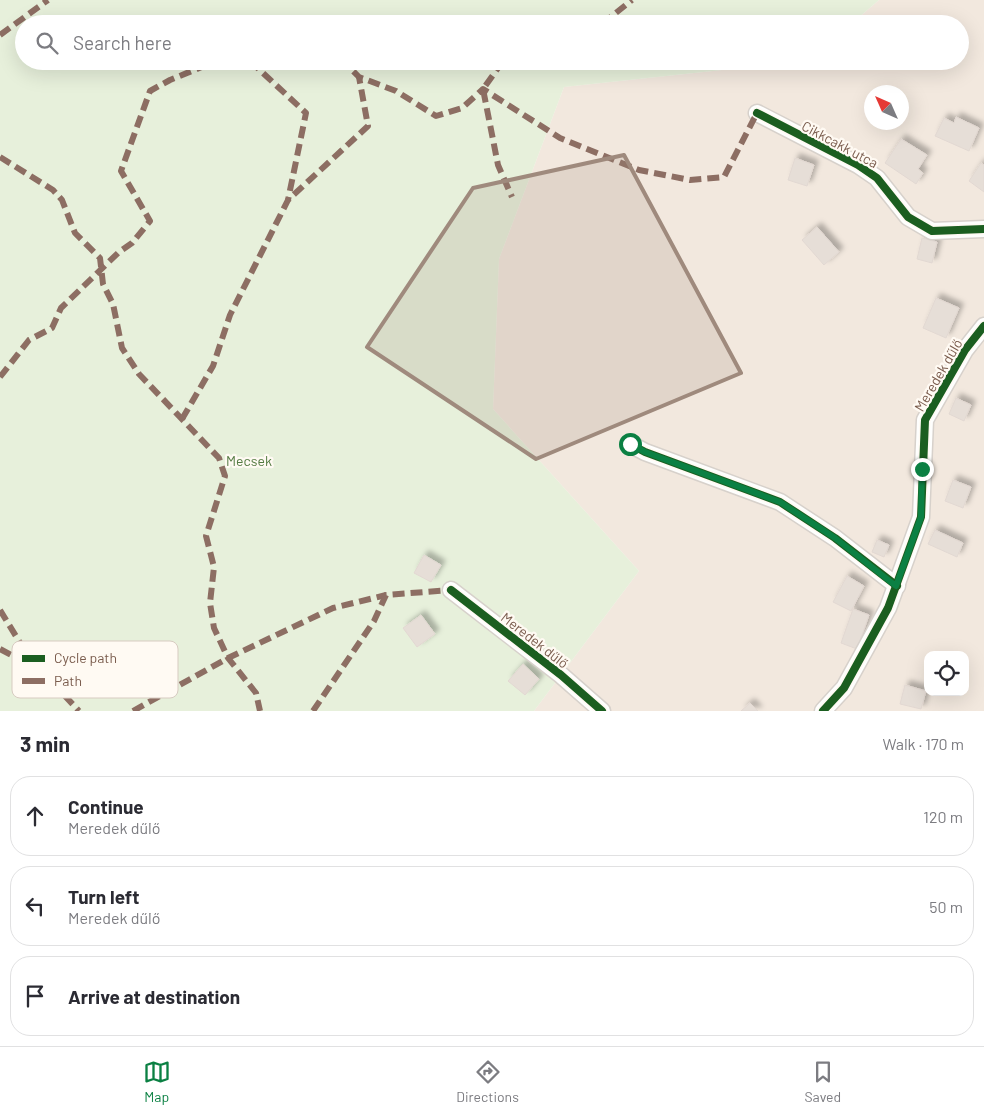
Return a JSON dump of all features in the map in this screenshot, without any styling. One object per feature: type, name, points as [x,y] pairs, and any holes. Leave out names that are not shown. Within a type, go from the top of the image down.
[{"type":"street","name":"Cikkcakk utca","points":[[757,113],[858,165],[877,178],[908,217],[932,231],[984,229]]},
{"type":"street","name":"Meredek dűlő","points":[[823,711],[844,688],[888,608],[921,517],[925,420],[966,350],[984,326]]},
{"type":"street","points":[[630,444],[645,452],[780,502],[835,538],[896,586]]},
{"type":"street","name":"Meredek dűlő","points":[[451,590],[561,675],[602,711]]},
{"type":"highlighted area","points":[[624,155],[741,373],[536,459],[367,347],[473,188]]},
{"type":"shaded area","points":[[879,0],[984,0],[984,711],[534,711],[639,571],[493,409],[499,259],[564,87],[722,70],[969,70],[969,15],[862,15]]},
{"type":"green space","name":"Mecsek","points":[[0,0],[879,0],[862,15],[15,15],[15,70],[722,70],[564,87],[499,259],[493,409],[639,571],[534,711],[0,711]]},
{"type":"building","points":[[956,117],[979,128],[969,151],[935,136],[944,118],[954,123]]},
{"type":"building","points":[[901,139],[927,155],[918,169],[923,173],[916,184],[885,163]]},
{"type":"building","points":[[795,158],[814,165],[807,186],[788,180]]},
{"type":"building","points":[[981,163],[984,165],[984,192],[969,181]]},
{"type":"building","points":[[817,227],[839,252],[824,265],[802,240]]},
{"type":"building","points":[[922,238],[937,242],[932,263],[917,259]]},
{"type":"building","points":[[936,298],[959,308],[946,338],[923,328]]},
{"type":"building","points":[[956,398],[971,405],[964,421],[949,414]]},
{"type":"building","points":[[953,480],[971,487],[963,508],[945,501]]},
{"type":"building","points":[[935,530],[963,543],[957,557],[928,544]]},
{"type":"building","points":[[877,540],[889,545],[884,557],[872,552]]},
{"type":"building","points":[[424,555],[441,565],[431,582],[414,573]]},
{"type":"building","points":[[847,576],[864,586],[851,611],[833,602]]},
{"type":"building","points":[[853,609],[869,615],[857,649],[841,643]]},
{"type":"building","points":[[421,615],[435,634],[417,647],[403,628]]},
{"type":"building","points":[[523,664],[539,679],[525,695],[508,681]]},
{"type":"building","points":[[905,685],[924,690],[921,709],[900,704]]},
{"type":"building","points":[[750,703],[758,711],[741,711]]},
{"type":"marked path","points":[[27,15],[48,0]]},
{"type":"marked path","points":[[613,15],[632,0]]},
{"type":"marked path","points":[[0,35],[15,24]]},
{"type":"marked path","points":[[0,377],[29,340],[52,328],[61,308],[119,252],[132,243],[150,221],[121,171],[150,91],[194,70]]},
{"type":"marked path","points":[[260,70],[306,113],[288,200]]},
{"type":"marked path","points":[[352,70],[359,77],[396,91],[436,116],[462,108],[483,89],[560,138],[639,170],[690,180],[724,177],[757,113]]},
{"type":"marked path","points":[[497,70],[483,89],[498,165],[512,197]]},
{"type":"marked path","points":[[182,419],[213,366],[230,315],[288,200],[368,126],[359,77]]},
{"type":"marked path","points":[[0,157],[53,190],[62,200],[75,233],[100,258],[103,284],[113,304],[122,348],[139,374],[219,458],[225,476],[206,536],[214,567],[210,603],[214,628],[228,658],[256,693],[260,711]]},
{"type":"marked path","points":[[313,711],[374,621],[386,595],[451,590]]},
{"type":"marked path","points":[[178,686],[228,658],[333,608],[386,595]]},
{"type":"marked path","points":[[0,610],[19,641]]},
{"type":"marked path","points":[[0,649],[12,656]]},
{"type":"marked path","points":[[67,698],[79,711]]},
{"type":"marked path","points":[[133,711],[156,698]]},
{"type":"cycle path","points":[[757,113],[858,165],[877,178],[908,217],[932,231],[984,229]]},
{"type":"cycle path","points":[[823,711],[844,688],[888,608],[921,517],[925,420],[965,350],[984,326]]},
{"type":"cycle path","points":[[630,444],[645,452],[780,502],[835,538],[897,586]]},
{"type":"cycle path","points":[[451,590],[561,675],[602,711]]},
{"type":"route","points":[[630,444],[645,452],[693,468],[729,484],[780,502],[835,538],[896,586],[921,517],[922,469]]}]
